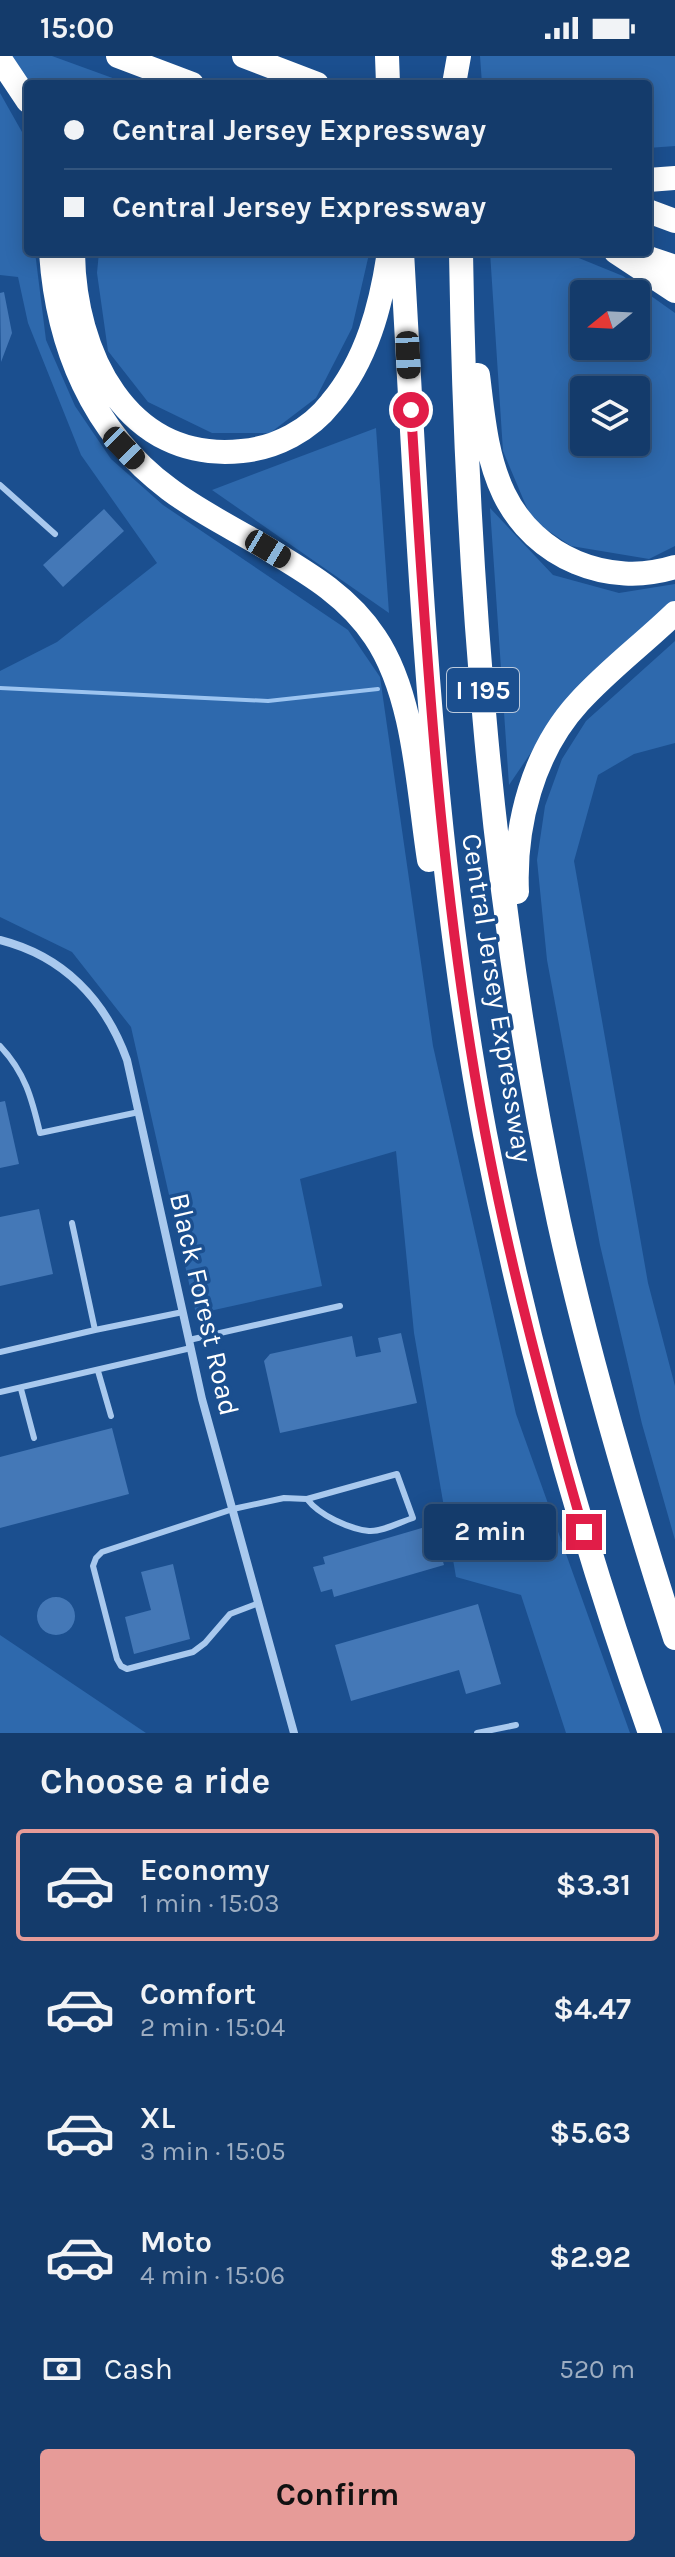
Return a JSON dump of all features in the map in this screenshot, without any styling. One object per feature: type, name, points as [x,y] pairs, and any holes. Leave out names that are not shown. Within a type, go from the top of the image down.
[{"type":"highway","points":[[118,56],[181,80]]},
{"type":"highway","points":[[244,56],[307,80]]},
{"type":"highway","points":[[446,56],[451,80]]},
{"type":"highway","points":[[453,80],[459,56]]},
{"type":"highway","points":[[0,59],[24,95]]},
{"type":"highway","points":[[652,180],[675,178]]},
{"type":"highway","points":[[652,212],[675,221]]},
{"type":"highway","points":[[51,256],[56,305],[75,369],[89,397],[124,448],[170,490],[337,594],[367,626],[390,662],[406,710],[432,880],[485,1132]]},
{"type":"highway","points":[[73,256],[73,278],[85,336],[96,363],[123,406],[162,437],[184,446],[229,453],[275,443],[315,420],[331,403],[350,376],[372,329],[388,256]]},
{"type":"highway","name":"Central Jersey Expressway","points":[[402,256],[427,673],[437,782],[460,976],[485,1132],[515,1275],[558,1442],[593,1561],[650,1733]]},
{"type":"highway","name":"Central Jersey Expressway","points":[[462,256],[462,356],[487,744],[510,938],[559,1221],[588,1344],[632,1502],[675,1638]]},
{"type":"highway","points":[[463,256],[484,427],[496,473],[515,513],[544,544],[583,566],[627,574],[651,573],[675,567]]},
{"type":"highway","points":[[622,256],[675,291]]},
{"type":"highway","points":[[643,256],[675,267]]},
{"type":"highway","points":[[540,1125],[517,885],[519,838],[525,806],[545,753],[579,702],[675,613]]},
{"type":"street","name":"Black Forest Road","points":[[0,940],[51,960],[79,982],[96,999],[119,1037],[139,1112],[202,1399],[294,1733]]},
{"type":"lane","points":[[0,485],[55,534]]},
{"type":"lane","points":[[0,1046],[20,1069],[31,1095],[40,1133],[139,1112]]},
{"type":"lane","points":[[72,1223],[95,1330]]},
{"type":"lane","points":[[0,1392],[98,1371],[340,1306]]},
{"type":"lane","points":[[0,1352],[183,1312]]},
{"type":"lane","points":[[98,1371],[111,1416]]},
{"type":"lane","points":[[21,1389],[34,1438]]},
{"type":"lane","points":[[259,1603],[230,1614],[193,1652],[127,1669],[117,1659],[93,1566],[102,1552],[233,1509],[284,1498],[307,1499],[397,1474],[413,1518],[371,1531],[333,1518],[313,1507],[307,1499]]},
{"type":"lane","points":[[477,1733],[516,1725]]},
{"type":"shaded area","points":[[6,56],[52,56],[118,80],[25,80]]},
{"type":"shaded area","points":[[480,56],[675,56],[675,146],[652,148],[652,80],[482,80]]},
{"type":"shaded area","points":[[0,93],[22,132],[24,256],[36,256],[46,340],[75,406],[111,459],[163,505],[348,630],[380,677],[433,1046],[516,1414],[630,1733],[566,1733],[521,1595],[456,1577],[414,1333],[396,1151],[300,1179],[322,1286],[196,1314],[131,1027],[72,952],[0,917],[0,671],[57,642],[157,563],[81,455],[28,323],[18,277],[0,275]]},
{"type":"shaded area","points":[[99,256],[369,256],[352,328],[316,398],[270,433],[212,433],[148,402],[108,351],[97,273]]},
{"type":"shaded area","points":[[490,256],[574,256],[629,280],[570,280],[570,360],[650,360],[650,295],[675,313],[675,546],[649,559],[571,546],[532,520],[503,451]]},
{"type":"shaded area","points":[[376,428],[389,613],[212,490]]},
{"type":"shaded area","points":[[490,508],[553,575],[619,593],[675,584],[675,601],[568,698],[509,785]]},
{"type":"shaded area","points":[[675,641],[675,743],[634,754],[598,775],[574,861],[648,1283],[675,1386],[675,1540],[642,1424],[600,1245],[547,960],[537,860],[545,806],[562,759],[586,721]]},
{"type":"shaded area","points":[[0,1635],[146,1733],[0,1733]]},
{"type":"building","points":[[4,292],[12,333],[1,362],[0,293]]},
{"type":"building","points":[[104,509],[124,531],[63,587],[43,565]]},
{"type":"building","points":[[5,1101],[19,1164],[0,1168],[0,1102]]},
{"type":"building","points":[[39,1209],[53,1274],[0,1286],[0,1217]]},
{"type":"building","points":[[401,1333],[417,1403],[280,1433],[264,1361],[270,1354],[352,1336],[356,1357],[381,1352],[378,1338]]},
{"type":"building","points":[[112,1428],[129,1494],[0,1528],[0,1457]]},
{"type":"building","points":[[432,1525],[444,1565],[334,1597],[332,1589],[321,1592],[313,1567],[325,1564],[323,1557]]},
{"type":"building","points":[[173,1564],[190,1639],[134,1654],[125,1617],[151,1610],[141,1572]]},
{"type":"building","points":[[56,1597],[70,1602],[75,1616],[70,1630],[56,1635],[42,1630],[37,1616],[42,1602]]},
{"type":"building","points":[[478,1604],[501,1684],[466,1694],[459,1670],[351,1701],[335,1645]]},
{"type":"waterway","points":[[0,688],[268,701],[378,689]]},
{"type":"route","points":[[411,410],[427,673],[441,825],[460,976],[485,1132],[512,1260],[584,1532]]}]
